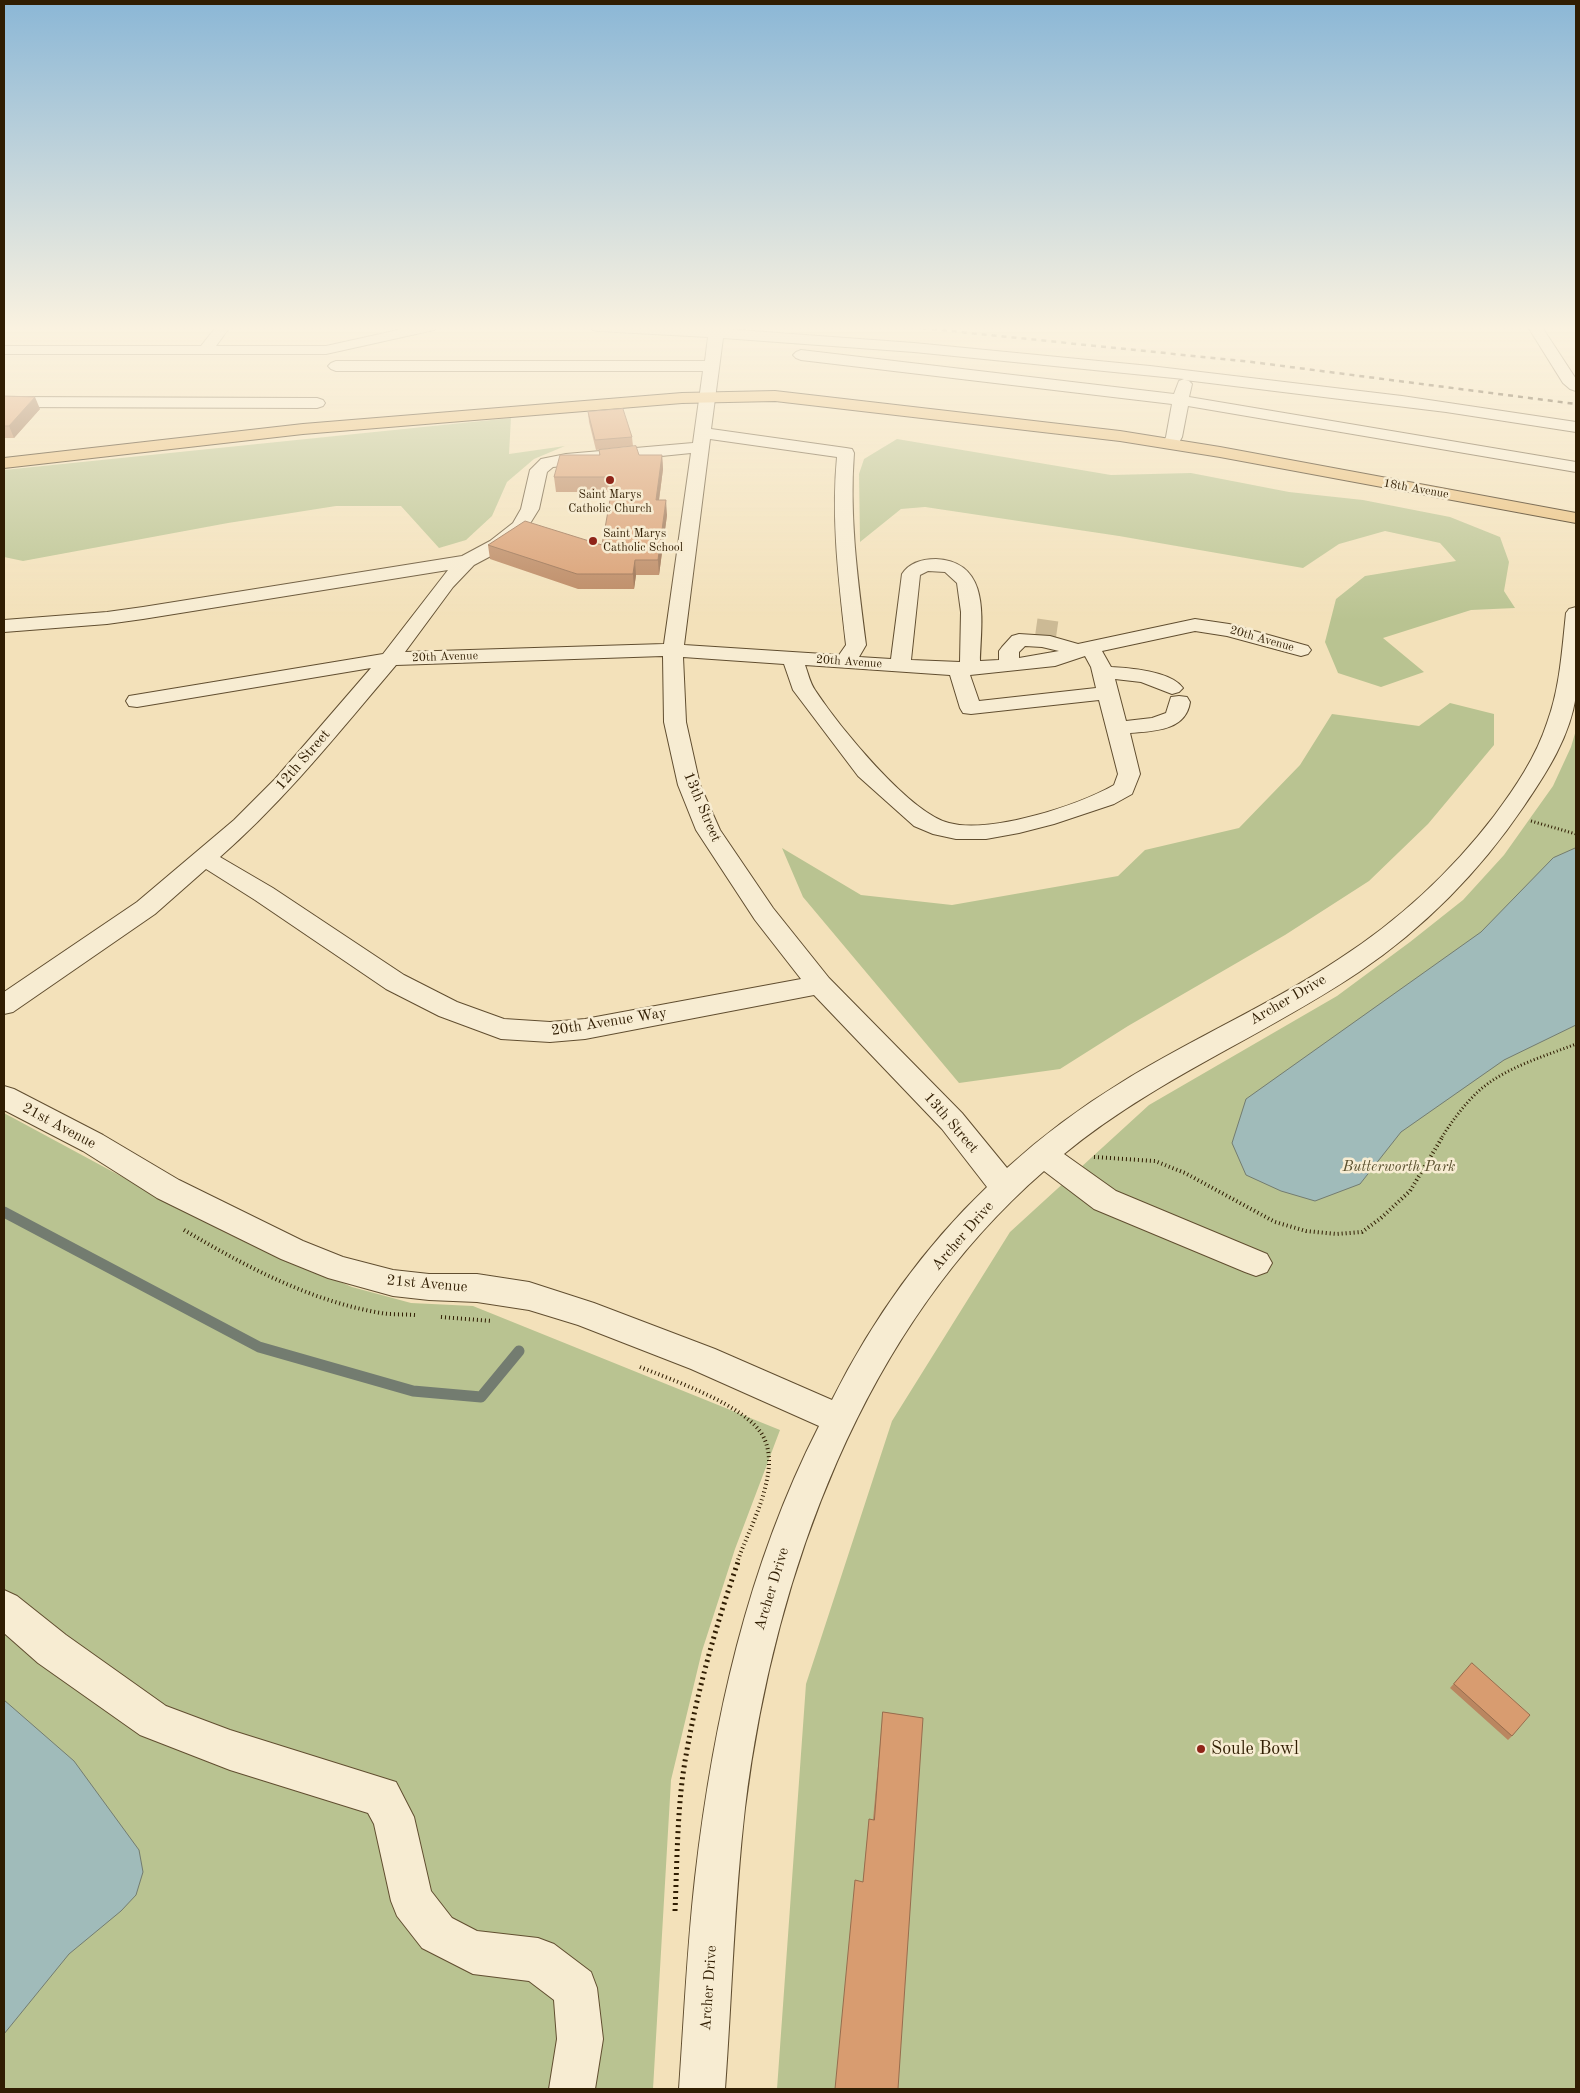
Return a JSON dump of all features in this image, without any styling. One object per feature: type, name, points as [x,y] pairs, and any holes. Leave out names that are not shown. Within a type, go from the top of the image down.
[{"type":"main road","name":"18th Avenue","points":[[4,462],[69,457],[90,452],[358,425]]},
{"type":"main road","name":"18th Avenue","points":[[1015,425],[1170,444],[1576,518]]},
{"type":"main road","points":[[4,453],[90,452]]},
{"type":"street","points":[[303,429],[305,425]]},
{"type":"street","name":"13th Street","points":[[704,425],[673,650],[675,722],[689,785],[704,821],[733,870],[759,907],[820,985],[952,1121],[1005,1188]]},
{"type":"street","points":[[1170,444],[1176,425]]},
{"type":"street","points":[[1326,425],[1576,467]]},
{"type":"street","points":[[1560,425],[1576,427]]},
{"type":"street","points":[[702,440],[727,435],[846,453],[843,485],[845,551],[856,645],[845,662]]},
{"type":"street","name":"12th Street","points":[[4,1006],[146,908],[242,825],[283,784],[390,659],[446,583],[467,561],[497,545],[520,526],[530,509],[536,476],[542,466],[566,459],[702,440]]},
{"type":"street","points":[[4,642],[12,625],[143,613],[467,561]]},
{"type":"street","points":[[900,666],[911,574],[921,566],[936,565],[950,568],[959,572],[967,582],[970,597],[964,669],[971,708],[1145,676],[1175,695],[1178,710],[1174,717],[1155,724],[1117,728]]},
{"type":"street","name":"Archer Drive","points":[[702,2089],[716,1880],[732,1758],[750,1664],[781,1556],[805,1492],[839,1419],[867,1368],[903,1312],[950,1246],[1005,1188],[1054,1162],[1111,1103],[1306,990],[1388,937],[1430,901],[1490,838],[1525,789],[1544,756],[1558,722],[1569,671],[1576,613]]},
{"type":"street","name":"20th Avenue","points":[[136,701],[390,659],[673,650],[964,669],[1055,660],[1073,645],[1195,625],[1230,630],[1301,650]]},
{"type":"street","points":[[792,658],[804,690],[866,771],[922,822],[956,832],[986,832],[1046,819],[1106,799],[1124,789],[1129,774],[1105,683],[1073,645],[1035,639],[1028,635],[1009,651],[1009,666]]},
{"type":"street","name":"20th Avenue Way","points":[[203,857],[264,894],[395,982],[448,1009],[501,1029],[521,1032],[550,1032],[585,1028],[820,985]]},
{"type":"street","name":"21st Avenue","points":[[4,1097],[93,1143],[168,1189],[292,1250],[339,1269],[393,1283],[429,1287],[477,1288],[529,1296],[583,1313],[703,1359],[839,1419]]},
{"type":"street","points":[[1054,1162],[1106,1200],[1256,1264]]},
{"type":"street","points":[[4,1609],[52,1649],[154,1721],[230,1750],[381,1797],[393,1817],[412,1902],[437,1932],[473,1952],[538,1960],[575,1988],[580,2039],[572,2089]]},
{"type":"path","points":[[1508,814],[1576,834]]},
{"type":"path","points":[[1054,1162],[1088,1156],[1155,1161],[1185,1173],[1275,1222],[1306,1231],[1337,1234],[1362,1232],[1410,1192],[1451,1122],[1481,1089],[1523,1064],[1576,1044]]},
{"type":"path","points":[[727,1405],[751,1423],[762,1435],[767,1451]]},
{"type":"green space","points":[[446,425],[511,425],[509,454],[565,446],[534,459],[507,482],[492,516],[466,540],[439,548],[401,506],[336,506],[228,523],[23,561],[4,557],[4,470]]},
{"type":"green space","points":[[897,439],[1111,475],[1191,473],[1289,492],[1363,500],[1450,517],[1500,537],[1509,562],[1504,591],[1515,608],[1471,610],[1383,638],[1424,672],[1381,687],[1338,673],[1325,642],[1336,599],[1365,576],[1456,561],[1440,543],[1385,531],[1339,544],[1303,568],[1119,536],[925,507],[901,509],[860,542],[859,474],[864,459]]},
{"type":"green space","points":[[1450,703],[1494,714],[1494,745],[1428,824],[1369,881],[1285,935],[1128,1026],[1060,1069],[959,1083],[803,897],[782,848],[861,895],[952,905],[1118,876],[1145,850],[1239,828],[1300,765],[1332,714],[1419,726]]},
{"type":"green space","name":"Butterworth Park","points":[[1576,730],[1576,2089],[777,2089],[806,1684],[892,1421],[1010,1232],[1149,1105],[1337,996],[1463,900],[1504,855],[1553,786],[1571,747]]},
{"type":"green space","points":[[4,1113],[228,1234],[352,1287],[411,1303],[473,1306],[780,1430],[735,1549],[702,1651],[671,1780],[653,2089],[4,2089]]},
{"type":"water","points":[[1576,848],[1576,1025],[1504,1060],[1401,1132],[1360,1184],[1315,1201],[1281,1191],[1246,1175],[1232,1143],[1246,1099],[1481,932],[1553,858]]},
{"type":"water","points":[[4,1700],[74,1761],[139,1850],[143,1872],[136,1895],[121,1911],[69,1954],[4,2034]]},
{"type":"building","points":[[591,425],[628,425],[632,437],[595,440]]},
{"type":"building","points":[[636,446],[639,455],[662,455],[656,500],[666,500],[658,560],[635,560],[633,574],[577,574],[488,545],[525,521],[602,545],[614,477],[554,477],[560,455],[600,455],[599,450]]},
{"type":"building","points":[[1472,1663],[1530,1715],[1512,1736],[1454,1684]]},
{"type":"building","points":[[883,1712],[923,1718],[898,2089],[835,2089],[855,1880],[863,1882],[869,1819],[874,1820]]},
{"type":"waterway","points":[[4,1212],[259,1347],[413,1391],[481,1397],[519,1351]]},
{"type":"tunnel","points":[[1036,629],[1057,632]]},
{"type":"place","name":"Saint Marys Catholic Church","points":[[610,480]]},
{"type":"place","name":"Saint Marys Catholic School","points":[[593,541]]},
{"type":"place","name":"Soule Bowl","points":[[1201,1749]]}]
